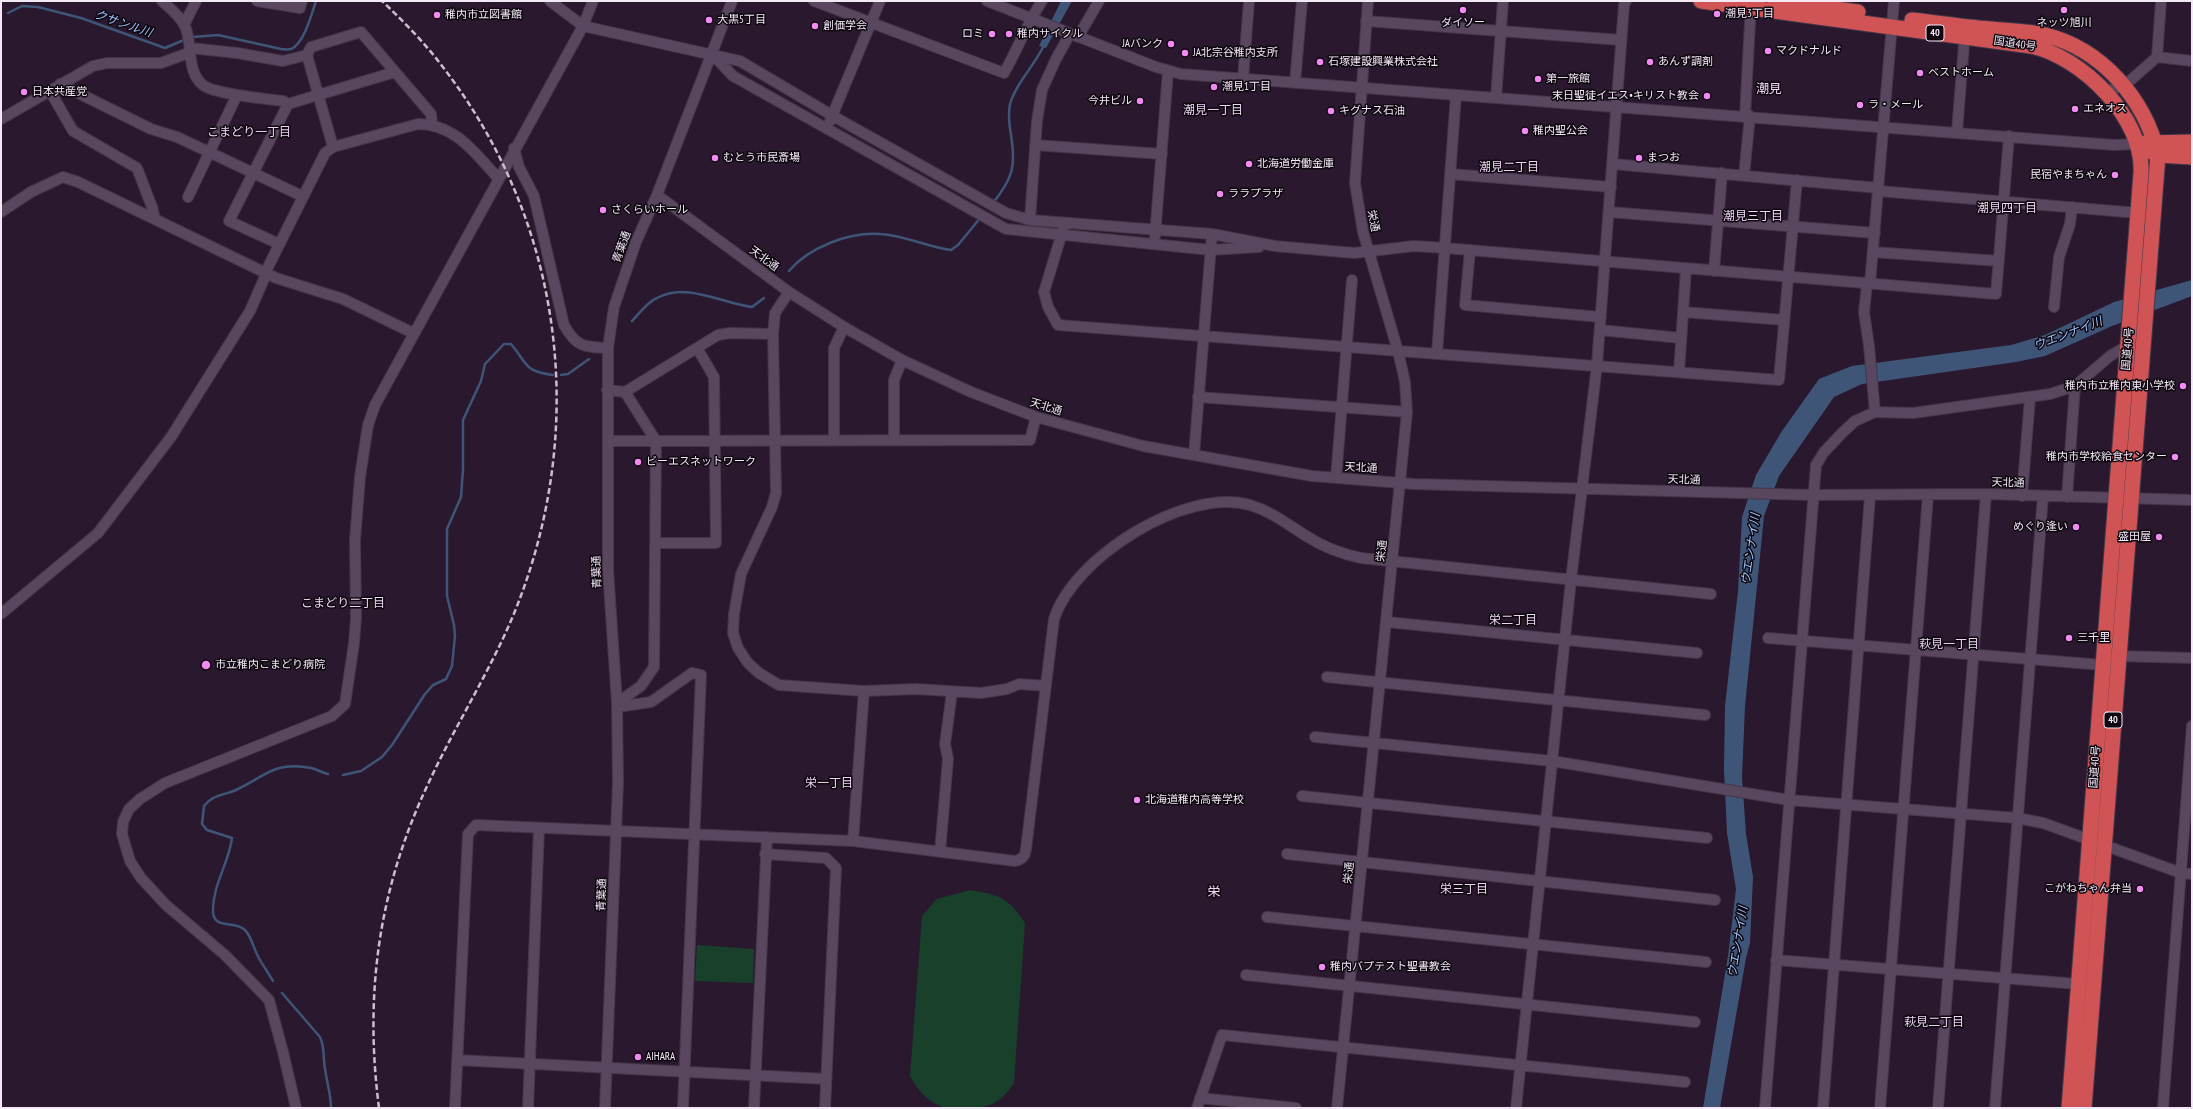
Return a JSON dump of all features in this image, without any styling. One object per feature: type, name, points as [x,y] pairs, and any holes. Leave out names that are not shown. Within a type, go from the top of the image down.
[{"type":"highway","name":"国道40号","points":[[1701,1],[1751,5],[1965,32],[2053,52],[2077,65],[2105,91],[2118,109],[2136,144],[2142,166],[2128,341],[2118,656],[2097,843],[2078,984],[2069,1108]]},
{"type":"highway","name":"国道40号","points":[[1775,1],[1892,22]]},
{"type":"highway","name":"国道40号","points":[[1965,32],[2044,35],[2062,41],[2095,58],[2124,86],[2142,114],[2156,148],[2144,332],[2103,665],[2097,843],[2084,1108]]},
{"type":"highway","points":[[2156,148],[2192,142]]},
{"type":"highway","points":[[2136,144],[2192,156]]},
{"type":"street","points":[[162,1],[174,12],[184,25],[190,50],[194,78],[204,86],[237,95],[284,101],[288,104]]},
{"type":"street","points":[[184,25],[196,1]]},
{"type":"street","points":[[257,1],[300,8],[302,1]]},
{"type":"street","points":[[550,1],[583,26],[740,61],[833,116],[1000,210],[1030,220],[1212,234],[1275,246],[1368,252],[1388,248],[1414,246],[1446,248],[1996,294],[2009,136]]},
{"type":"street","points":[[296,1108],[269,1000],[225,955],[166,904],[141,878],[130,861],[123,840],[123,822],[129,809],[140,799],[165,783],[332,716],[345,704],[356,618],[355,540],[360,477],[366,433],[375,405],[514,148],[583,26],[593,1]]},
{"type":"street","name":"青葉通","points":[[605,1108],[617,831],[617,705],[608,570],[608,348],[614,307],[636,242],[657,195],[732,1]]},
{"type":"street","points":[[814,1],[1004,73],[1034,19],[1042,1]]},
{"type":"street","points":[[827,129],[880,1]]},
{"type":"street","points":[[987,1],[1168,71],[1243,79],[2114,145],[2136,144]]},
{"type":"street","points":[[1030,220],[1036,121],[1042,90],[1056,59],[1072,35],[1100,1]]},
{"type":"street","points":[[1243,79],[1249,1]]},
{"type":"street","points":[[1295,83],[1302,1]]},
{"type":"street","name":"栄通","points":[[1337,1108],[1407,412],[1405,382],[1398,351],[1368,252],[1363,232],[1355,183],[1368,1]]},
{"type":"street","points":[[1496,98],[1503,1]]},
{"type":"street","points":[[1516,1108],[1559,700],[1570,580],[1597,366],[1621,40],[1624,5],[1626,1]]},
{"type":"street","points":[[1875,412],[1870,346],[1864,312],[1875,233],[1894,1]]},
{"type":"street","points":[[2105,91],[2124,86],[2157,57],[2160,1]]},
{"type":"street","points":[[1744,175],[1751,5]]},
{"type":"street","points":[[1366,21],[1621,40]]},
{"type":"street","points":[[333,147],[307,55],[311,47],[361,32],[431,114],[432,124]]},
{"type":"street","points":[[1958,132],[1965,32]]},
{"type":"street","points":[[1,119],[93,66],[107,63],[161,63],[190,50],[237,53],[283,61],[307,55]]},
{"type":"street","points":[[712,54],[732,76],[994,223],[1019,232],[1211,250],[1275,246]]},
{"type":"street","points":[[2157,57],[2192,60]]},
{"type":"street","points":[[1155,244],[1168,71]]},
{"type":"street","points":[[279,244],[229,221],[288,104],[395,72]]},
{"type":"street","points":[[60,84],[151,128],[177,137],[302,196]]},
{"type":"street","points":[[2118,109],[2124,86]]},
{"type":"street","points":[[50,91],[72,131],[137,168],[155,219]]},
{"type":"street","points":[[188,197],[237,95]]},
{"type":"street","points":[[1438,353],[1456,95]]},
{"type":"street","points":[[1,614],[98,533],[171,437],[250,311],[264,279],[265,273],[302,196],[325,153],[333,147],[418,124],[432,124],[444,128],[459,138],[498,178]]},
{"type":"street","points":[[1035,145],[1162,154]]},
{"type":"street","points":[[514,148],[519,167],[534,196],[564,325],[570,336],[578,344],[588,347],[608,348]]},
{"type":"street","points":[[1613,164],[1797,180],[2004,202],[2138,213]]},
{"type":"street","points":[[1714,271],[1722,173]]},
{"type":"street","points":[[1450,174],[1611,186]]},
{"type":"street","points":[[1,212],[32,192],[63,177],[78,182],[276,278],[343,299],[413,333]]},
{"type":"street","points":[[1065,223],[1044,292],[1048,307],[1058,325],[1779,380],[1797,180]]},
{"type":"street","name":"天北通","points":[[657,195],[789,292],[844,327],[902,360],[972,392],[1036,417],[1097,435],[1194,455],[1287,472],[1336,478],[1401,483],[1812,495],[1870,496],[1986,494],[2192,500]]},
{"type":"street","points":[[2054,307],[2059,257],[2070,224],[2072,208]]},
{"type":"street","points":[[1609,212],[1875,233]]},
{"type":"street","points":[[1194,455],[1212,234]]},
{"type":"street","points":[[1470,250],[1465,306],[1601,317]]},
{"type":"street","points":[[1873,252],[1999,261]]},
{"type":"street","points":[[1679,372],[1686,269]]},
{"type":"street","points":[[1336,478],[1343,408],[1352,280]]},
{"type":"street","points":[[789,292],[775,313],[773,334],[776,493],[772,507],[741,574],[737,592],[733,633],[738,648],[748,663],[758,673],[779,685],[864,691],[916,689],[952,692],[991,692],[1020,684],[1046,686]]},
{"type":"street","points":[[1683,312],[1784,320]]},
{"type":"street","points":[[834,439],[834,348],[844,327]]},
{"type":"street","points":[[1600,330],[1682,338]]},
{"type":"street","points":[[608,390],[625,392],[718,335],[730,333],[773,334]]},
{"type":"street","points":[[1765,1108],[1812,495],[1816,465],[1824,452],[1855,422],[1875,412],[1913,413],[2030,398],[2050,394],[2075,386],[2128,341]]},
{"type":"street","points":[[655,544],[716,543],[714,377],[697,348]]},
{"type":"street","points":[[894,439],[894,380],[902,360]]},
{"type":"street","points":[[2067,497],[2075,386]]},
{"type":"street","points":[[617,705],[641,686],[654,667],[656,441],[625,392]]},
{"type":"street","points":[[1198,397],[1407,412]]},
{"type":"street","points":[[2022,496],[2030,398]]},
{"type":"street","points":[[608,441],[834,439],[1030,440],[1036,417]]},
{"type":"street","points":[[1938,1108],[1972,654],[1986,494]]},
{"type":"street","points":[[1880,1108],[1928,495]]},
{"type":"street","points":[[1823,1108],[1870,496]]},
{"type":"street","points":[[1995,1108],[2029,659],[2043,496]]},
{"type":"street","points":[[455,1108],[468,834],[476,826],[853,841],[1016,861],[1023,858],[1026,849],[1054,619],[1064,597],[1082,575],[1114,545],[1141,528],[1170,515],[1204,505],[1227,502],[1248,504],[1267,510],[1326,548],[1361,558],[1711,594]]},
{"type":"street","points":[[1387,622],[1696,653]]},
{"type":"street","points":[[1768,638],[2103,665],[2118,656],[2192,658]]},
{"type":"street","points":[[617,705],[651,702],[692,673],[700,675],[695,834],[682,1108]]},
{"type":"street","points":[[1327,677],[1706,715]]},
{"type":"street","points":[[853,841],[864,691]]},
{"type":"street","points":[[940,852],[948,759],[945,744],[952,692]]},
{"type":"street","points":[[2163,1108],[2192,726]]},
{"type":"street","points":[[1315,737],[1552,761],[1789,800],[2017,818],[2043,823],[2181,873],[2192,874]]},
{"type":"street","points":[[1302,796],[1707,838]]},
{"type":"street","points":[[528,1108],[540,828]]},
{"type":"street","points":[[754,1108],[767,837]]},
{"type":"street","points":[[765,854],[826,858],[836,868],[825,1108]]},
{"type":"street","points":[[1287,854],[1715,900]]},
{"type":"street","points":[[1267,916],[1706,962]]},
{"type":"street","points":[[1776,960],[2078,984]]},
{"type":"street","points":[[1246,975],[1694,1022]]},
{"type":"street","points":[[1197,1108],[1222,1035],[1685,1082]]},
{"type":"street","points":[[457,1060],[826,1078]]},
{"type":"street","points":[[1200,1098],[1296,1108]]},
{"type":"green space","points":[[970,890],[996,896],[1008,902],[1025,923],[1014,1083],[1003,1097],[992,1104],[970,1108],[951,1108],[934,1103],[926,1097],[910,1076],[922,916],[937,899]]},
{"type":"green space","points":[[697,945],[754,949],[753,983],[695,981]]},
{"type":"water","points":[[1061,1],[1072,1],[1046,48],[1039,46]]},
{"type":"water","name":"ウエンナイ川","points":[[2192,280],[2192,296],[2112,326],[2045,356],[2016,362],[1862,384],[1834,397],[1779,476],[1764,516],[1745,706],[1742,777],[1746,834],[1753,877],[1750,943],[1746,958],[1720,1108],[1703,1108],[1728,956],[1736,889],[1727,833],[1724,770],[1725,706],[1738,591],[1742,517],[1756,475],[1782,431],[1819,379],[1852,366],[2011,345],[2045,335],[2114,302]]},
{"type":"waterway","name":"クサンル川","points":[[193,37],[218,35],[281,49],[291,49],[296,46],[304,35],[316,1]]},
{"type":"waterway","name":"クサンル川","points":[[8,13],[22,6],[38,7],[81,18],[165,48],[184,40]]},
{"type":"waterway","points":[[993,203],[1009,179],[1013,164],[1009,120],[1010,104],[1021,81],[1036,60],[1044,45]]},
{"type":"waterway","points":[[789,271],[797,262],[818,248],[843,238],[868,234],[889,235],[951,250],[958,245],[981,217]]},
{"type":"waterway","points":[[632,321],[650,302],[668,294],[680,292],[692,293],[752,307],[764,298]]},
{"type":"waterway","points":[[343,775],[361,771],[382,757],[392,745],[425,694],[433,685],[446,679],[452,666],[455,636],[447,596],[447,529],[461,497],[463,469],[463,420],[481,381],[485,364],[504,344],[511,344],[527,366],[531,369],[553,375]]},
{"type":"waterway","points":[[561,375],[568,374],[589,359]]},
{"type":"waterway","points":[[273,981],[245,930],[241,927],[221,923],[214,918],[213,902],[215,893],[228,856],[232,838],[207,830],[202,824],[204,806],[211,799],[236,790],[279,768],[298,766],[328,774]]},
{"type":"waterway","points":[[282,993],[322,1041],[324,1065],[330,1094],[331,1108]]},
{"type":"railway","points":[[379,1108],[373,1023],[375,982],[387,901],[398,861],[412,821],[429,782],[483,679],[513,616],[537,545],[552,473],[557,401],[552,329],[538,259],[515,190],[482,124],[439,62],[412,30],[382,1]]},
{"type":"place","name":"ダイソー","points":[[1463,10]]},
{"type":"place","name":"ネッツ旭川","points":[[2064,10]]},
{"type":"place","name":"潮見3丁目","points":[[1717,14]]},
{"type":"place","name":"稚内市立図書館","points":[[437,15]]},
{"type":"place","name":"大黒5丁目","points":[[709,20]]},
{"type":"place","name":"創価学会","points":[[815,26]]},
{"type":"place","name":"ロミ","points":[[992,34]]},
{"type":"place","name":"稚内サイクル","points":[[1009,34]]},
{"type":"place","name":"JAバンク","points":[[1171,44]]},
{"type":"place","name":"マクドナルド","points":[[1768,51]]},
{"type":"place","name":"JA北宗谷稚内支所","points":[[1185,53]]},
{"type":"place","name":"石塚建設興業株式会社","points":[[1320,62]]},
{"type":"place","name":"あんず調剤","points":[[1650,62]]},
{"type":"place","name":"ベストホーム","points":[[1920,73]]},
{"type":"place","name":"第一旅館","points":[[1538,79]]},
{"type":"place","name":"潮見1丁目","points":[[1214,87]]},
{"type":"place","name":"日本共産党","points":[[24,92]]},
{"type":"place","name":"末日聖徒イエス•キリスト教会","points":[[1707,96]]},
{"type":"place","name":"今井ビル","points":[[1140,101]]},
{"type":"place","name":"ラ・メール","points":[[1860,105]]},
{"type":"place","name":"エネオス","points":[[2075,109]]},
{"type":"place","name":"キグナス石油","points":[[1331,111]]},
{"type":"place","name":"稚内聖公会","points":[[1525,131]]},
{"type":"place","name":"むとう市民斎場","points":[[715,158]]},
{"type":"place","name":"まつお","points":[[1639,158]]},
{"type":"place","name":"北海道労働金庫","points":[[1249,164]]},
{"type":"place","name":"民宿やまちゃん","points":[[2115,175]]},
{"type":"place","name":"ララプラザ","points":[[1220,194]]},
{"type":"place","name":"さくらいホール","points":[[603,210]]},
{"type":"place","name":"稚内市立稚内東小学校","points":[[2183,386]]},
{"type":"place","name":"稚内市学校給食センター","points":[[2175,457]]},
{"type":"place","name":"ビーエスネットワーク","points":[[638,462]]},
{"type":"place","name":"めぐり逢い","points":[[2076,527]]},
{"type":"place","name":"盛田屋","points":[[2159,537]]},
{"type":"place","name":"三千里","points":[[2069,638]]},
{"type":"place","name":"市立稚内こまどり病院","points":[[206,665]]},
{"type":"place","name":"北海道稚内高等学校","points":[[1137,800]]},
{"type":"place","name":"こがねちゃん弁当","points":[[2140,889]]},
{"type":"place","name":"稚内バプテスト聖書教会","points":[[1322,967]]},
{"type":"place","name":"AIHARA","points":[[638,1057]]},
{"type":"district","name":"潮見","points":[[1769,89]]},
{"type":"district","name":"潮見一丁目","points":[[1213,111]]},
{"type":"district","name":"こまどり一丁目","points":[[249,133]]},
{"type":"district","name":"潮見二丁目","points":[[1509,168]]},
{"type":"district","name":"潮見四丁目","points":[[2007,209]]},
{"type":"district","name":"潮見三丁目","points":[[1753,217]]},
{"type":"district","name":"こまどり二丁目","points":[[343,604]]},
{"type":"district","name":"栄二丁目","points":[[1513,621]]},
{"type":"district","name":"萩見一丁目","points":[[1949,645]]},
{"type":"district","name":"栄一丁目","points":[[829,784]]},
{"type":"district","name":"栄三丁目","points":[[1464,890]]},
{"type":"district","name":"栄","points":[[1214,892]]},
{"type":"district","name":"萩見二丁目","points":[[1934,1023]]}]
